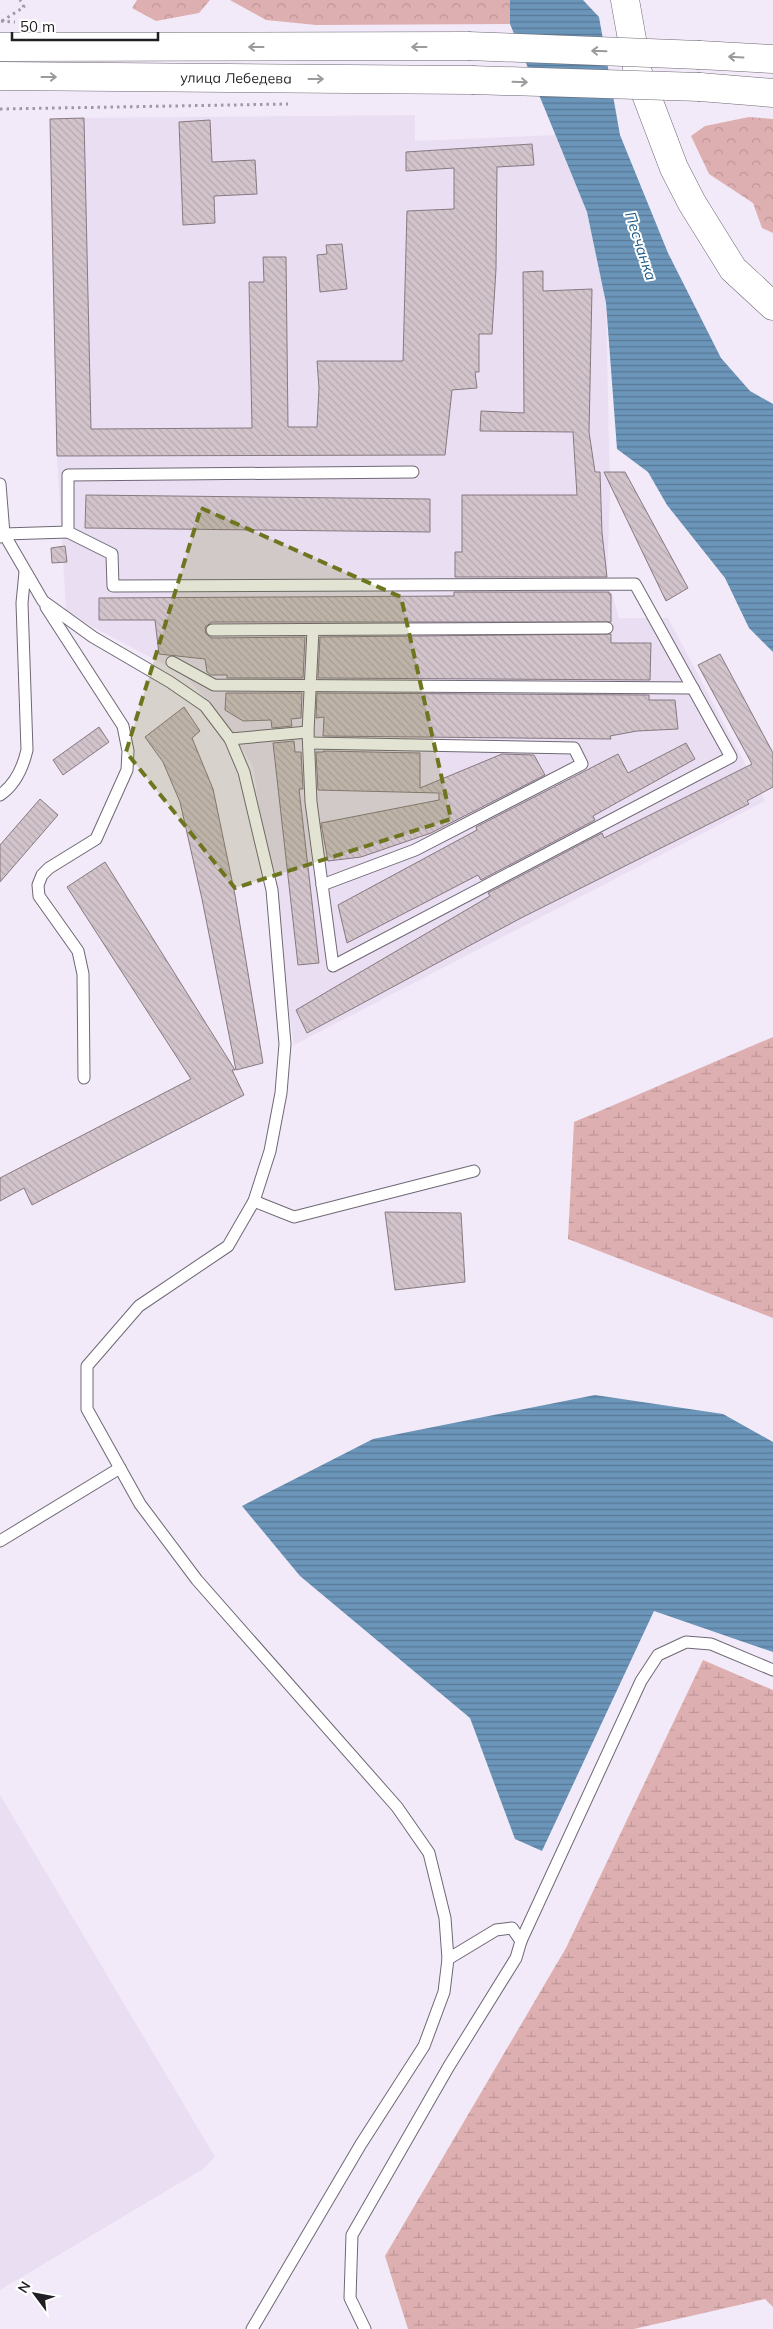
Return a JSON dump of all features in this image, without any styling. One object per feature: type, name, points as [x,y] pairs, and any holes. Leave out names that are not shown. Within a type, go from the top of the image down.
[{"type":"main road","points":[[625,0],[638,73],[674,168],[692,203],[734,268],[773,306]]},
{"type":"main road","points":[[0,34],[468,46],[773,59]]},
{"type":"main road","name":"улица Лебедева","points":[[0,76],[472,80],[700,87],[773,92]]},
{"type":"lane","points":[[68,532],[68,475],[413,472]]},
{"type":"lane","points":[[0,484],[2,536],[123,726],[128,751],[126,770],[96,839],[49,868],[42,875],[38,885],[39,896],[78,950],[83,974],[84,1078]]},
{"type":"lane","points":[[2,536],[68,532],[112,554],[112,586],[635,584],[731,757],[333,966],[310,802],[309,737],[313,630]]},
{"type":"lane","points":[[0,795],[16,779],[23,765],[27,750],[22,603],[25,572]]},
{"type":"lane","points":[[43,601],[93,637],[170,682],[205,706],[230,739],[244,772],[272,890],[285,1044],[281,1093],[270,1151],[254,1201],[228,1246],[139,1306],[87,1366],[88,1409],[140,1504],[197,1580],[397,1807],[429,1853],[445,1918],[448,1959],[444,1992],[424,2046],[361,2144],[252,2329]]},
{"type":"lane","points":[[212,630],[607,628]]},
{"type":"lane","points":[[172,662],[214,685],[694,688]]},
{"type":"lane","points":[[230,739],[309,737],[574,748],[582,764],[415,850],[322,885]]},
{"type":"lane","points":[[254,1201],[294,1216],[474,1171]]},
{"type":"lane","points":[[0,1541],[120,1468]]},
{"type":"lane","points":[[365,2329],[350,2298],[352,2235],[449,2066],[516,1958],[520,1941],[637,1690],[658,1655],[686,1642],[711,1644],[773,1670]]},
{"type":"lane","points":[[448,1959],[496,1930],[512,1928],[520,1941]]},
{"type":"path","points":[[0,34],[24,7],[20,0]]},
{"type":"path","points":[[0,109],[298,104]]},
{"type":"highlighted area","points":[[201,508],[401,597],[451,819],[235,888],[126,752]]},
{"type":"shaded area","points":[[415,115],[415,141],[555,135],[587,212],[606,303],[610,492],[607,576],[619,618],[668,618],[765,801],[294,1045],[253,766],[220,714],[184,675],[91,626],[66,610],[57,456],[92,455],[84,118]]},
{"type":"shaded area","points":[[0,1795],[215,2157],[203,2169],[0,2290]]},
{"type":"green space","points":[[137,0],[210,0],[199,13],[156,21],[132,8]]},
{"type":"green space","points":[[230,0],[510,0],[510,24],[316,25],[266,20]]},
{"type":"green space","points":[[749,117],[773,119],[773,233],[762,228],[753,203],[709,174],[691,136],[705,126]]},
{"type":"green space","points":[[773,1037],[773,1318],[568,1239],[574,1122]]},
{"type":"green space","points":[[703,1660],[773,1690],[773,2307],[765,2299],[634,2329],[408,2329],[385,2256],[566,1948]]},
{"type":"water","name":"Песчанка","points":[[510,0],[583,0],[599,17],[620,135],[668,253],[721,358],[750,391],[773,404],[773,652],[749,628],[725,578],[667,505],[648,472],[617,449],[606,303],[587,212],[510,24]]},
{"type":"water","points":[[595,1395],[723,1414],[773,1442],[773,1652],[654,1611],[542,1851],[515,1839],[470,1718],[300,1576],[242,1506],[373,1439]]},
{"type":"building","points":[[84,118],[91,429],[252,428],[249,282],[264,282],[263,257],[286,257],[288,427],[317,427],[319,388],[317,361],[403,361],[407,211],[454,209],[454,168],[406,171],[406,152],[532,144],[534,165],[497,167],[496,269],[492,334],[479,334],[479,372],[475,372],[477,388],[452,390],[445,455],[57,456],[50,119]]},
{"type":"building","points":[[210,120],[212,162],[255,160],[257,194],[214,196],[215,223],[183,225],[179,122]]},
{"type":"building","points":[[342,244],[347,289],[320,292],[317,255],[327,254],[326,245]]},
{"type":"building","points":[[543,271],[543,291],[592,289],[589,432],[595,472],[600,472],[602,533],[607,577],[455,577],[455,552],[462,552],[462,495],[577,495],[573,432],[480,431],[481,411],[524,413],[523,272]]},
{"type":"building","points":[[604,472],[625,472],[688,588],[666,601]]},
{"type":"building","points":[[86,495],[430,499],[430,532],[85,528]]},
{"type":"building","points":[[65,546],[67,562],[52,563],[51,548]]},
{"type":"building","points":[[454,592],[609,592],[611,594],[611,622],[212,622],[205,627],[206,634],[212,638],[305,637],[303,678],[227,678],[227,675],[211,675],[207,672],[205,659],[159,654],[155,620],[99,620],[99,598],[454,596]]},
{"type":"building","points":[[611,634],[611,643],[651,643],[650,680],[318,678],[320,637]]},
{"type":"building","points":[[720,654],[773,753],[773,787],[747,801],[749,804],[521,918],[307,1033],[296,1010],[490,896],[488,893],[602,833],[604,838],[752,764],[698,665]]},
{"type":"building","points":[[226,693],[302,693],[301,718],[291,719],[292,726],[272,728],[271,720],[243,721],[225,710]]},
{"type":"building","points":[[317,693],[649,695],[649,700],[675,700],[678,729],[637,731],[610,736],[611,739],[323,736],[324,717],[316,718]]},
{"type":"building","points":[[184,707],[200,731],[192,738],[213,789],[235,895],[263,1063],[236,1070],[202,899],[180,802],[163,762],[145,737]]},
{"type":"building","points":[[99,727],[109,742],[63,775],[53,760]]},
{"type":"building","points":[[294,741],[295,752],[301,752],[303,789],[299,789],[319,963],[298,965],[273,743]]},
{"type":"building","points":[[686,743],[695,759],[593,816],[595,820],[481,880],[478,875],[347,943],[338,905],[477,830],[476,827],[618,754],[628,773]]},
{"type":"building","points":[[316,752],[420,753],[420,788],[502,754],[534,755],[545,775],[431,833],[361,857],[328,861],[321,823],[439,800],[439,793],[318,790]]},
{"type":"building","points":[[40,799],[58,815],[0,882],[0,845]]},
{"type":"building","points":[[105,862],[235,1070],[232,1070],[244,1095],[32,1205],[24,1188],[0,1201],[0,1178],[191,1079],[67,887]]},
{"type":"building","points":[[385,1212],[461,1213],[465,1282],[395,1290]]}]
